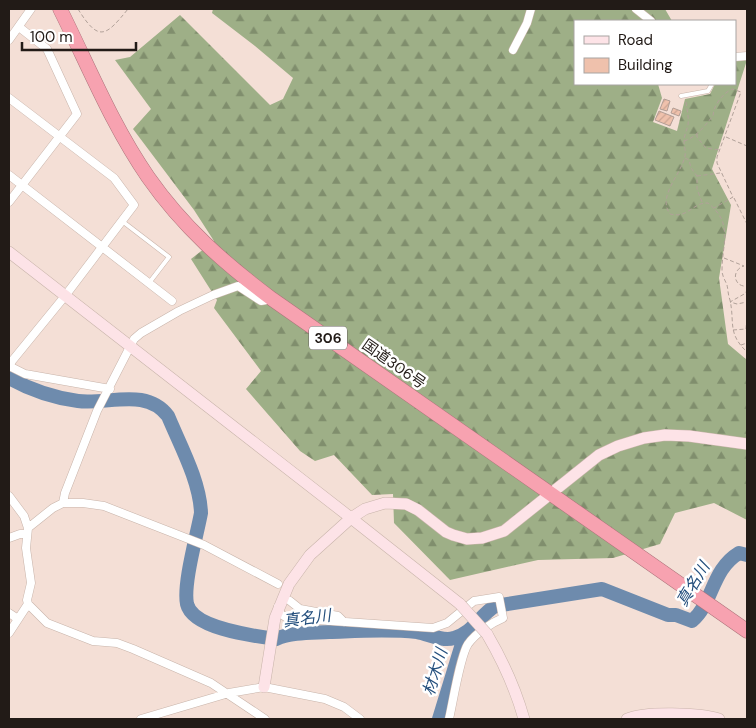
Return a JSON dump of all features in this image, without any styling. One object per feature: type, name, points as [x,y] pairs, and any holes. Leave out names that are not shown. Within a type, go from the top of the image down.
[{"type":"highway","name":"国道306号","points":[[60,9],[124,138],[157,189],[212,251],[272,299],[747,631]]},
{"type":"street","points":[[9,40],[31,9]]},
{"type":"street","points":[[513,50],[527,23],[531,9]]},
{"type":"street","points":[[636,9],[650,20]]},
{"type":"street","points":[[9,202],[77,114],[46,49],[19,27]]},
{"type":"street","points":[[9,98],[114,178],[134,205],[9,366],[25,374],[109,391]]},
{"type":"street","points":[[9,175],[172,301]]},
{"type":"street","points":[[9,252],[460,604],[487,634],[504,664],[516,690],[524,719]]},
{"type":"street","points":[[63,503],[65,493],[98,411],[134,339],[178,311],[238,286],[260,301],[272,299]]},
{"type":"street","points":[[264,687],[276,613],[289,584],[302,563],[352,518],[365,509],[379,504],[406,504],[423,513],[446,532],[467,539],[482,538],[504,531],[599,455],[618,446],[644,438],[665,435],[689,436],[747,444]]},
{"type":"street","points":[[9,496],[24,516],[28,531],[26,548],[31,583],[27,600],[28,604],[47,623],[93,641],[117,643],[192,673],[265,719]]},
{"type":"street","points":[[9,538],[28,531],[53,508],[63,503],[104,506],[204,545],[278,584]]},
{"type":"street","points":[[276,613],[287,618],[433,628],[447,623],[474,601],[499,597],[503,618],[494,622],[468,644],[462,660],[449,719]]},
{"type":"street","points":[[290,601],[300,609],[338,616],[344,622]]},
{"type":"street","points":[[9,633],[28,604]]},
{"type":"street","points":[[9,613],[18,619]]},
{"type":"street","points":[[141,719],[165,717],[228,694],[264,687],[325,699],[344,708],[360,719]]},
{"type":"street","points":[[627,719],[649,714],[699,715],[719,719]]},
{"type":"lane","points":[[681,96],[708,91],[711,85]]},
{"type":"lane","points":[[122,221],[169,257],[149,283]]},
{"type":"path","points":[[78,9],[88,25],[100,32],[112,28],[128,9]]},
{"type":"path","points":[[684,141],[690,139],[713,116],[722,96],[732,89],[741,92],[717,163],[747,224]]},
{"type":"path","points":[[686,101],[688,123],[684,141],[684,158],[668,192],[667,209],[670,214],[677,216],[684,214],[702,202],[708,203],[714,208],[724,224],[722,272],[730,302],[732,330],[740,346],[747,352]]},
{"type":"path","points":[[697,132],[697,137],[706,148],[720,150]]},
{"type":"path","points":[[725,136],[747,146]]},
{"type":"path","points":[[684,158],[688,160],[697,176],[702,202]]},
{"type":"path","points":[[697,176],[721,173]]},
{"type":"path","points":[[714,208],[734,197]]},
{"type":"path","points":[[723,258],[744,266],[739,267],[736,271],[736,277],[741,286],[747,288],[746,292],[730,302]]},
{"type":"path","points":[[730,302],[737,304],[747,302]]},
{"type":"path","points":[[732,330],[746,328],[747,317]]},
{"type":"path","points":[[740,346],[747,343]]},
{"type":"green space","points":[[213,9],[665,9],[671,20],[574,20],[574,85],[658,85],[662,98],[653,122],[677,131],[685,99],[710,94],[714,85],[736,85],[736,60],[747,60],[712,169],[731,205],[719,278],[728,344],[747,360],[747,520],[714,503],[675,513],[660,544],[613,558],[538,560],[450,580],[394,523],[393,494],[372,495],[334,455],[315,461],[300,451],[246,389],[261,371],[214,308],[217,300],[191,259],[214,241],[194,210],[133,129],[151,109],[115,60],[130,57],[180,15],[270,105],[283,99],[293,78],[212,13]]},
{"type":"building","points":[[664,99],[670,101],[667,111],[660,109]]},
{"type":"building","points":[[673,108],[681,111],[679,116],[671,113]]},
{"type":"building","points":[[659,111],[674,117],[670,126],[655,120]]},
{"type":"waterway","name":"真名川","points":[[9,378],[25,386],[69,400],[90,402],[126,399],[149,402],[159,407],[168,416],[189,463],[200,501],[201,513],[187,584],[187,604],[192,613],[200,620],[226,630],[276,639],[302,633],[362,631],[417,632],[449,639],[461,636],[495,606],[602,589],[668,615],[676,615],[692,621],[705,605],[723,568],[739,553],[747,555]]},
{"type":"waterway","name":"材木川","points":[[439,719],[465,634]]}]
